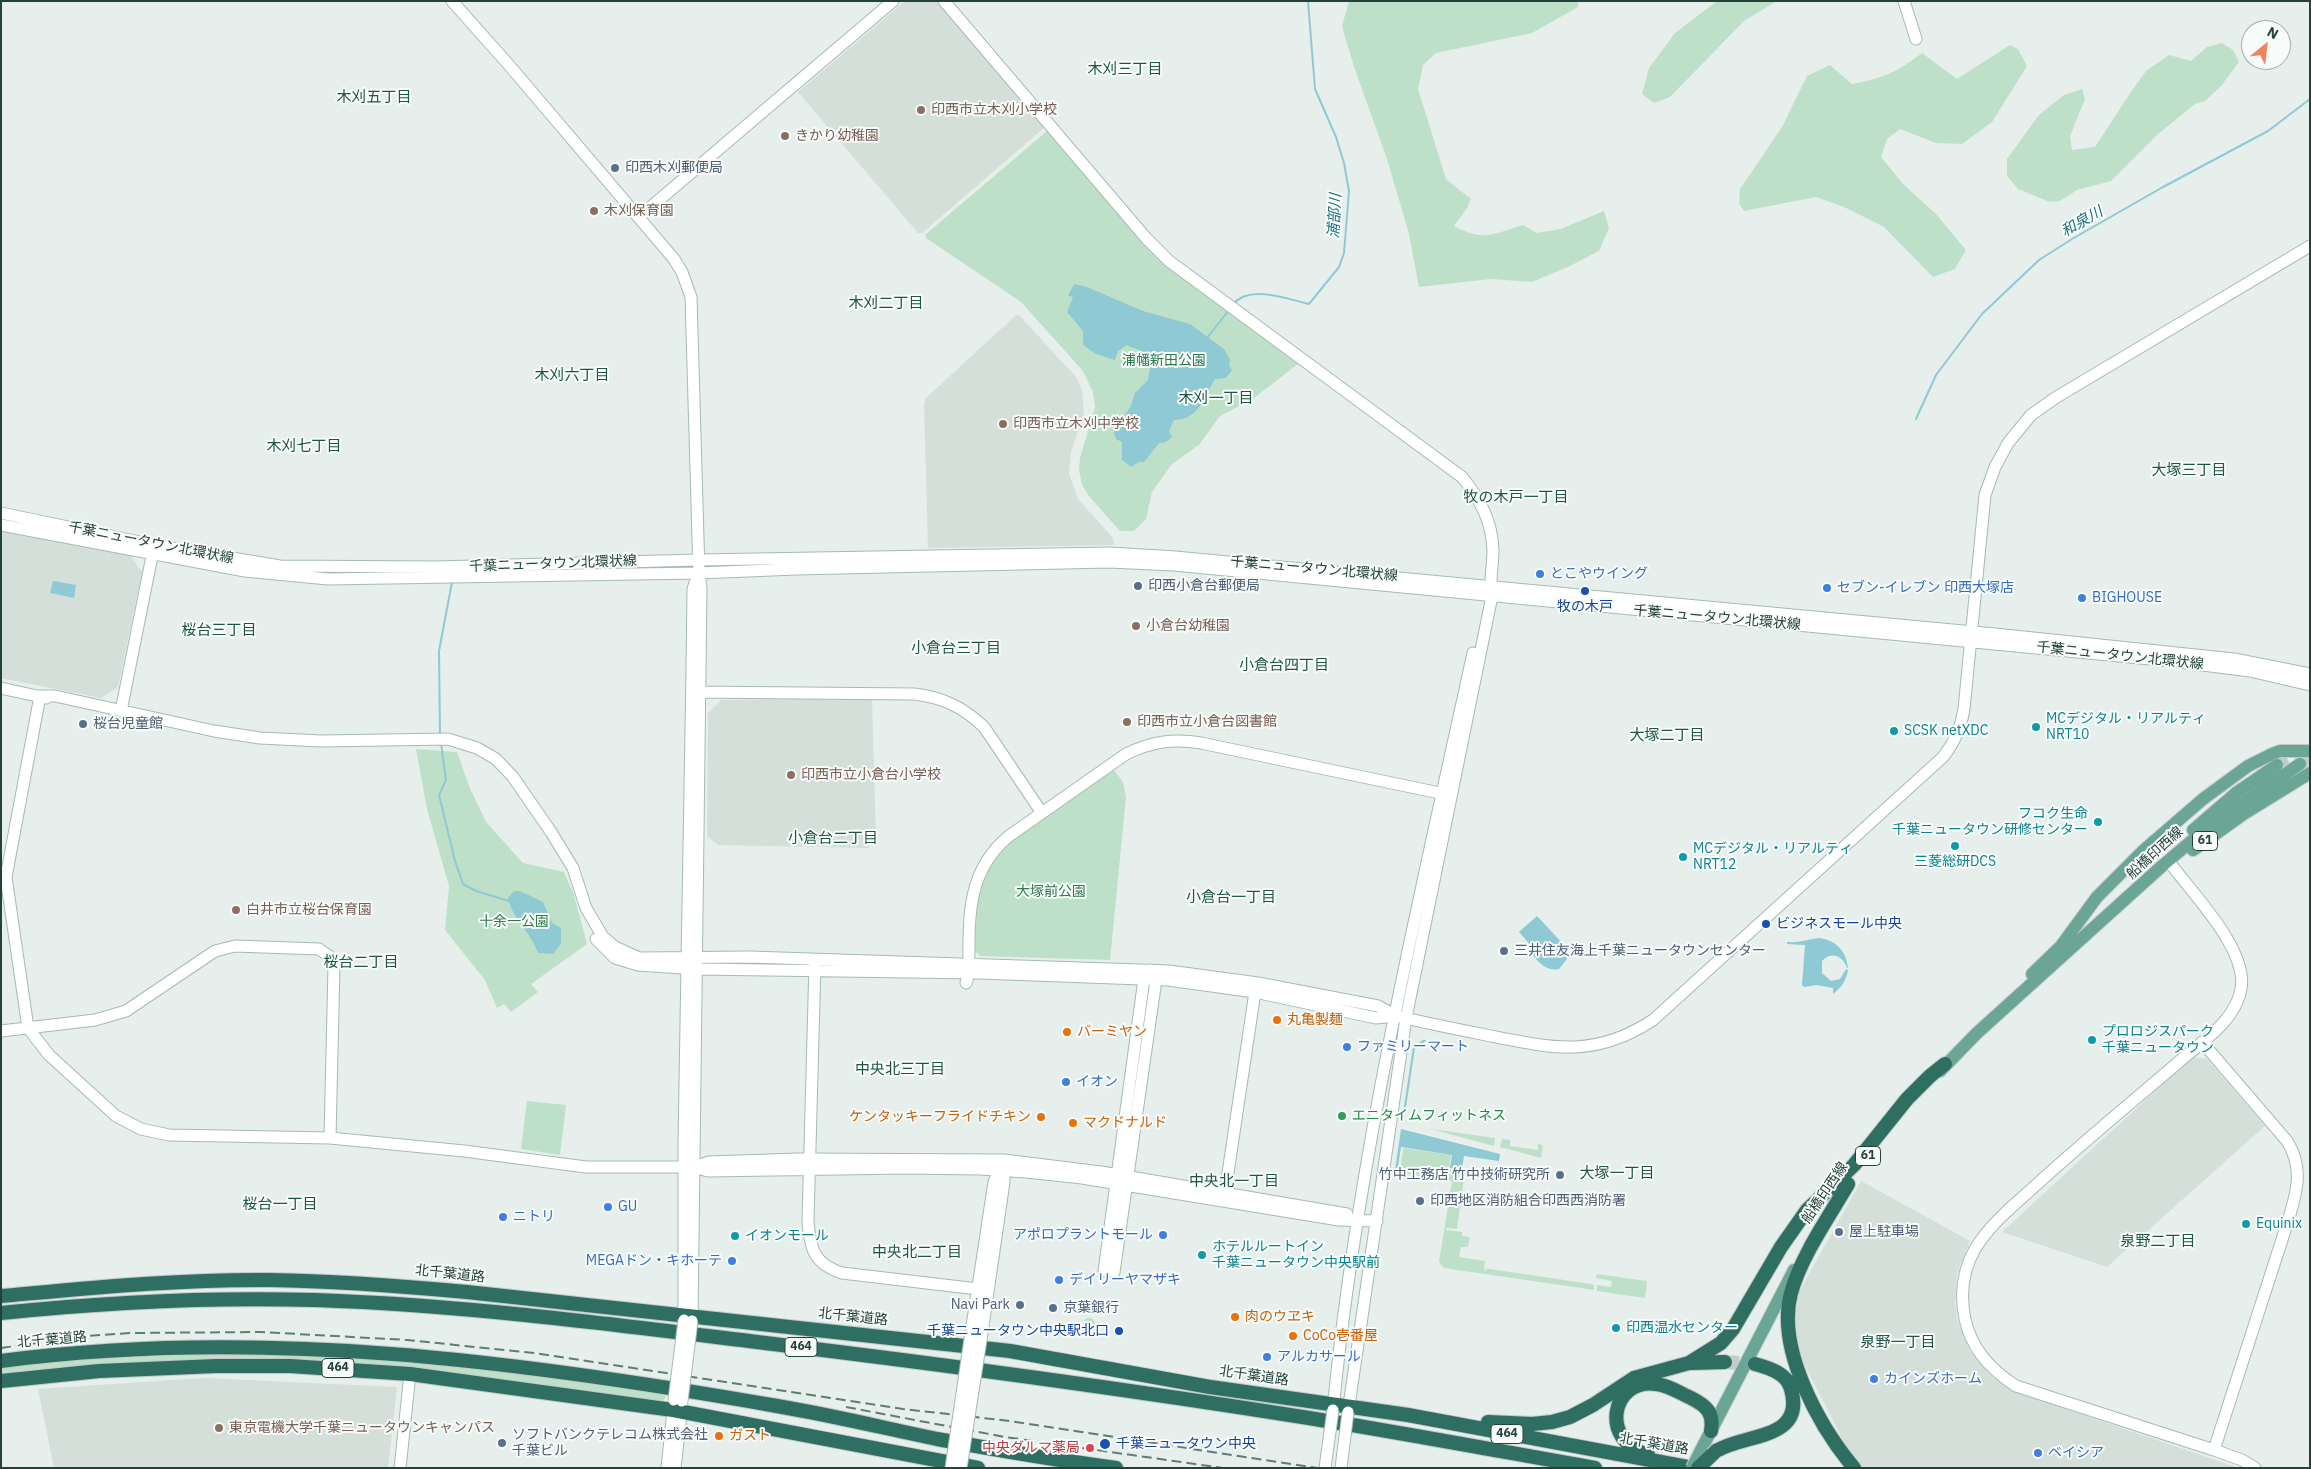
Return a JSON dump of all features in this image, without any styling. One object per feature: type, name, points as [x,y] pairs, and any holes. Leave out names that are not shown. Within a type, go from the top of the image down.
[{"type":"highway","points":[[1689,1363],[1721,1342],[1733,1329],[1781,1247],[1807,1210],[1854,1165],[1907,1099],[1945,1064]]},
{"type":"highway","points":[[1848,1184],[1798,1274],[1791,1294],[1788,1321],[1794,1357],[1801,1380],[1829,1433],[1854,1468]]},
{"type":"highway","name":"北千葉道路","points":[[1,1296],[154,1283],[270,1280],[424,1287],[688,1318],[1010,1351],[1334,1407],[1408,1415],[1693,1468]]},
{"type":"highway","name":"464","points":[[1,1314],[107,1304],[222,1299],[318,1300],[431,1306],[699,1335],[1006,1372],[1311,1418],[1595,1468]]},
{"type":"highway","name":"北千葉道路","points":[[1,1361],[110,1351],[216,1347],[327,1348],[446,1357],[770,1404],[1029,1456],[1116,1468]]},
{"type":"highway","points":[[1408,1415],[1505,1424],[1552,1422],[1570,1417],[1593,1405],[1634,1378],[1689,1363],[1725,1362]]},
{"type":"highway","points":[[1698,1468],[1716,1450],[1739,1440],[1769,1434],[1783,1426],[1788,1420],[1794,1399],[1790,1386],[1784,1377],[1774,1370],[1755,1364]]},
{"type":"highway","name":"464","points":[[1,1381],[99,1371],[216,1366],[315,1367],[410,1374],[678,1406],[978,1468]]},
{"type":"highway","points":[[1711,1431],[1712,1421],[1710,1413],[1704,1405],[1669,1387],[1655,1384],[1643,1384],[1631,1389],[1625,1394],[1616,1412],[1616,1424],[1628,1446],[1658,1458],[1712,1468]]},
{"type":"main road","name":"61","points":[[1977,1033],[2010,995],[2061,946],[2097,897],[2175,822],[2254,762],[2280,751],[2310,751]]},
{"type":"main road","name":"船橋印西線","points":[[1693,1468],[1803,1254],[1848,1184],[1894,1122],[1945,1064],[1977,1033],[2108,917],[2162,866],[2208,827],[2300,764]]},
{"type":"main road","name":"船橋印西線","points":[[2108,917],[2123,898],[2209,814],[2277,765]]},
{"type":"main road","name":"61","points":[[2108,917],[2130,904],[2205,841],[2267,799],[2310,773]]},
{"type":"street","points":[[452,1],[679,266],[691,297],[699,573],[693,589],[696,692],[688,1318],[678,1406],[667,1468]]},
{"type":"street","points":[[639,217],[893,1]]},
{"type":"street","points":[[944,1],[1146,238],[1169,261],[1462,477],[1483,506],[1489,523],[1493,551],[1489,593],[1359,1218],[1325,1468]]},
{"type":"street","points":[[1904,1],[1916,39]]},
{"type":"street","points":[[1150,976],[1255,992],[1376,1018],[1401,1017],[1558,1048],[1591,1046],[1616,1039],[1643,1026],[1672,1003],[1943,757],[1952,746],[1961,724],[1985,495],[2000,454],[2024,422],[2055,398],[2310,246]]},
{"type":"street","name":"千葉ニュータウン北環状線","points":[[1,513],[245,571],[328,579],[699,573],[1110,558]]},
{"type":"street","name":"千葉ニュータウン北環状線","points":[[1,525],[258,564],[318,567],[436,568],[698,560],[1122,558],[1221,570],[2234,659],[2310,674]]},
{"type":"street","points":[[121,712],[153,549]]},
{"type":"street","name":"千葉ニュータウン北環状線","points":[[1971,636],[2222,667],[2279,676],[2310,685]]},
{"type":"street","points":[[1,688],[107,706],[121,712],[260,738],[321,741],[448,738],[477,748],[496,759],[513,777],[551,832],[573,868],[586,908],[586,917],[591,931],[601,947],[615,958],[638,965],[815,959],[969,976]]},
{"type":"street","points":[[696,692],[914,694],[946,700],[973,716],[984,727],[1042,813]]},
{"type":"street","points":[[40,696],[6,877],[28,1028],[49,1056],[116,1116],[141,1129],[169,1135],[330,1138],[464,1151],[586,1167],[689,1167],[709,1162],[1002,1167],[1225,1193],[1377,1221]]},
{"type":"street","points":[[969,976],[971,906],[980,872],[989,856],[1001,842],[1126,754],[1142,746],[1167,740],[1201,743],[1447,795]]},
{"type":"street","points":[[2173,867],[2234,948],[2242,972],[2242,989],[2237,1004],[2228,1018],[2202,1042],[2054,1169],[1990,1229],[1974,1251],[1968,1264],[1964,1278],[1963,1306],[1966,1323],[1979,1352],[2001,1376],[2016,1386],[2214,1450],[2242,1460],[2255,1468]]},
{"type":"street","points":[[1,1031],[95,1020],[126,1011],[215,951],[235,946],[319,949],[329,956],[334,966],[330,1138]]},
{"type":"street","points":[[815,959],[809,1238],[812,1250],[822,1264],[842,1273],[978,1289]]},
{"type":"street","points":[[692,963],[815,971],[969,976],[1150,976],[1258,983],[1378,1006],[1401,1017]]},
{"type":"street","points":[[1109,1271],[1150,976]]},
{"type":"street","points":[[1225,1193],[1255,992]]},
{"type":"street","points":[[1341,1468],[1377,1221],[1401,1017]]},
{"type":"street","points":[[2202,1042],[2287,1141],[2293,1151],[2298,1176],[2298,1188],[2288,1221],[2214,1450]]},
{"type":"street","points":[[962,1468],[976,1339],[978,1289],[994,1182],[1002,1167]]},
{"type":"street","points":[[951,1468],[976,1339],[1002,1167]]},
{"type":"street","points":[[1122,1180],[1338,1220],[1359,1218]]},
{"type":"street","points":[[400,1468],[410,1374]]},
{"type":"street","points":[[675,1468],[678,1406]]},
{"type":"shaded area","name":"印西市立木刈小学校","points":[[905,1],[937,1],[1044,128],[922,233],[918,233],[798,92]]},
{"type":"shaded area","name":"印西市立木刈中学校","points":[[1016,315],[1019,315],[1076,377],[1082,390],[1084,414],[1071,452],[1069,474],[1078,499],[1113,538],[1114,545],[928,548],[924,404],[926,398]]},
{"type":"shaded area","points":[[1,529],[130,555],[142,572],[118,687],[101,698],[1,678]]},
{"type":"shaded area","name":"印西市立小倉台小学校","points":[[721,700],[872,700],[876,840],[871,842],[868,848],[718,845],[707,836],[708,713]]},
{"type":"shaded area","points":[[2192,1057],[2207,1059],[2265,1126],[2107,1267],[2002,1232]]},
{"type":"shaded area","points":[[1861,1181],[1970,1241],[1957,1274],[1955,1303],[1957,1319],[1969,1350],[1992,1377],[2006,1387],[2025,1395],[2239,1468],[1863,1468],[1844,1442],[1805,1366],[1799,1350],[1795,1320],[1799,1293]]},
{"type":"shaded area","name":"東京電機大学千葉ニュータウンキャンパス","points":[[205,1378],[397,1387],[388,1468],[54,1468],[38,1389]]},
{"type":"green space","points":[[1349,1],[1578,1],[1578,7],[1532,33],[1436,53],[1423,65],[1418,89],[1446,179],[1471,199],[1454,226],[1473,234],[1488,235],[1523,225],[1537,233],[1561,229],[1604,211],[1609,228],[1599,251],[1568,267],[1532,282],[1491,279],[1419,287],[1409,234],[1387,159],[1354,67],[1342,26]]},
{"type":"green space","points":[[1717,1],[1777,1],[1744,21],[1670,97],[1654,103],[1642,94],[1649,68],[1675,33]]},
{"type":"green space","points":[[2222,43],[2233,50],[2239,62],[2221,86],[2205,101],[2195,104],[2157,135],[2111,181],[2077,190],[2060,201],[2050,202],[2018,189],[2007,176],[2007,159],[2039,115],[2064,95],[2082,89],[2085,99],[2070,136],[2072,150],[2095,147],[2146,71],[2169,55],[2191,61],[2207,47]]},
{"type":"green space","points":[[2010,45],[2018,49],[2027,66],[1992,122],[1962,144],[1936,143],[1900,129],[1887,139],[1881,157],[1903,184],[1936,214],[1966,250],[1955,269],[1933,277],[1884,227],[1844,207],[1816,197],[1744,211],[1739,203],[1740,189],[1782,127],[1807,76],[1830,65],[1852,84],[1889,74],[1922,53],[1957,79]]},
{"type":"green space","name":"浦幡新田公園","points":[[1047,131],[1162,262],[1298,364],[1254,398],[1220,416],[1199,445],[1172,464],[1152,492],[1146,519],[1134,531],[1120,531],[1089,496],[1082,485],[1079,470],[1080,458],[1095,407],[1093,392],[1083,371],[1021,302],[926,238],[925,235]]},
{"type":"green space","name":"十余一公園","points":[[416,749],[457,752],[469,786],[486,822],[523,863],[564,872],[574,895],[587,944],[531,984],[538,992],[511,1012],[504,1004],[497,1008],[485,980],[445,930],[449,886],[427,809]]},
{"type":"green space","name":"大塚前公園","points":[[1114,770],[1123,782],[1126,797],[1110,960],[980,956],[975,951],[976,907],[981,884],[990,864],[1013,840]]},
{"type":"green space","points":[[527,1101],[566,1105],[560,1155],[521,1149]]},
{"type":"green space","points":[[1431,1129],[1495,1138],[1494,1146]]},
{"type":"green space","points":[[1502,1139],[1510,1140],[1510,1146],[1538,1150],[1538,1144],[1543,1145],[1541,1158],[1500,1147]]},
{"type":"green space","points":[[1403,1148],[1451,1155],[1449,1169],[1465,1171],[1457,1229],[1447,1228],[1446,1230],[1462,1232],[1462,1236],[1470,1237],[1468,1247],[1461,1247],[1459,1257],[1485,1261],[1484,1272],[1486,1269],[1490,1269],[1591,1284],[1594,1285],[1594,1290],[1444,1268],[1439,1262],[1452,1181],[1400,1173]]},
{"type":"green space","points":[[1597,1274],[1647,1281],[1645,1298],[1597,1291],[1597,1285],[1611,1287],[1612,1281],[1596,1278]]},
{"type":"green space","points":[[1089,1318],[1095,1324],[1089,1330],[1083,1324]]},
{"type":"green space","points":[[264,1354],[370,1357],[470,1366],[666,1393],[665,1398],[659,1404],[367,1366],[1,1377],[1,1368],[67,1361],[165,1356]]},
{"type":"water","points":[[1074,284],[1087,287],[1143,311],[1190,324],[1224,349],[1230,360],[1229,366],[1232,370],[1226,378],[1215,379],[1195,412],[1182,419],[1174,420],[1169,431],[1172,437],[1166,442],[1159,443],[1144,462],[1139,462],[1131,467],[1122,460],[1122,442],[1116,439],[1113,429],[1130,408],[1135,393],[1148,380],[1152,357],[1127,345],[1118,351],[1115,360],[1096,354],[1083,345],[1083,331],[1067,312],[1073,297],[1068,296]]},
{"type":"water","points":[[53,581],[76,585],[74,598],[50,593]]},
{"type":"water","points":[[514,891],[520,891],[543,902],[552,923],[561,928],[561,944],[553,954],[538,953],[510,906],[508,898]]},
{"type":"water","points":[[1537,916],[1565,946],[1567,959],[1559,969],[1550,969],[1539,962],[1529,951],[1533,948],[1519,932]]},
{"type":"water","points":[[1820,938],[1836,944],[1843,952],[1847,962],[1848,968],[1840,957],[1833,955],[1822,961],[1822,973],[1831,981],[1840,979],[1846,969],[1848,970],[1843,984],[1833,994],[1833,988],[1817,985],[1804,987],[1802,985],[1805,945],[1787,944],[1787,942]]},
{"type":"water","points":[[1423,1040],[1427,1040],[1415,1048],[1405,1114],[1403,1113],[1413,1047]]},
{"type":"water","points":[[1401,1129],[1500,1154],[1499,1161],[1464,1156],[1462,1169],[1450,1168],[1452,1155],[1401,1147],[1397,1173],[1395,1170]]},
{"type":"waterway","name":"浦部川","points":[[1233,304],[1240,298],[1259,294],[1309,304],[1339,267],[1344,253],[1349,191],[1344,163],[1336,137],[1315,89],[1308,1]]},
{"type":"waterway","name":"和泉川","points":[[1916,419],[1936,375],[1982,314],[2039,260],[2163,187],[2268,131],[2310,99]]},
{"type":"waterway","name":"浦部川","points":[[1207,338],[1229,310]]},
{"type":"waterway","points":[[440,736],[439,651],[452,582]]},
{"type":"waterway","points":[[441,743],[446,780],[439,795],[455,861],[463,884],[476,891],[509,901]]},
{"type":"tunnel","points":[[2277,765],[2305,749]]},
{"type":"tunnel","points":[[2300,764],[2310,758]]},
{"type":"tunnel","points":[[1725,1362],[1755,1364]]},
{"type":"railway","points":[[1,1348],[87,1336],[131,1333],[261,1332],[407,1340],[534,1353],[903,1409],[1010,1421],[1317,1468]]},
{"type":"railway","points":[[846,1407],[1005,1437],[1223,1468]]},
{"type":"place","name":"印西市立木刈小学校","points":[[921,110]]},
{"type":"place","name":"きかり幼稚園","points":[[785,136]]},
{"type":"place","name":"印西木刈郵便局","points":[[615,168]]},
{"type":"place","name":"木刈保育園","points":[[594,211]]},
{"type":"place","name":"印西市立木刈中学校","points":[[1003,424]]},
{"type":"place","name":"とこやウイング","points":[[1540,574]]},
{"type":"place","name":"印西小倉台郵便局","points":[[1138,586]]},
{"type":"place","name":"セブン-イレブン 印西大塚店","points":[[1827,588]]},
{"type":"place","name":"牧の木戸","points":[[1585,591]]},
{"type":"place","name":"BIGHOUSE","points":[[2082,598]]},
{"type":"place","name":"小倉台幼稚園","points":[[1136,626]]},
{"type":"place","name":"印西市立小倉台図書館","points":[[1127,722]]},
{"type":"place","name":"桜台児童館","points":[[83,724]]},
{"type":"place","name":"MCデジタル・リアルティ NRT10","points":[[2036,727]]},
{"type":"place","name":"SCSK netXDC","points":[[1894,731]]},
{"type":"place","name":"印西市立小倉台小学校","points":[[791,775]]},
{"type":"place","name":"フコク生命 千葉ニュータウン研修センター","points":[[2098,822]]},
{"type":"place","name":"三菱総研DCS","points":[[1955,846]]},
{"type":"place","name":"MCデジタル・リアルティ NRT12","points":[[1683,857]]},
{"type":"place","name":"白井市立桜台保育園","points":[[236,910]]},
{"type":"place","name":"ビジネスモール中央","points":[[1766,924]]},
{"type":"place","name":"三井住友海上千葉ニュータウンセンター","points":[[1504,951]]},
{"type":"place","name":"丸亀製麺","points":[[1277,1020]]},
{"type":"place","name":"バーミヤン","points":[[1067,1032]]},
{"type":"place","name":"プロロジスパーク 千葉ニュータウン","points":[[2092,1040]]},
{"type":"place","name":"ファミリーマート","points":[[1347,1047]]},
{"type":"place","name":"イオン","points":[[1066,1082]]},
{"type":"place","name":"エニタイムフィットネス","points":[[1342,1116]]},
{"type":"place","name":"ケンタッキーフライドチキン","points":[[1041,1117]]},
{"type":"place","name":"マクドナルド","points":[[1073,1123]]},
{"type":"place","name":"竹中工務店 竹中技術研究所","points":[[1560,1175]]},
{"type":"place","name":"印西地区消防組合印西西消防署","points":[[1420,1201]]},
{"type":"place","name":"GU","points":[[608,1207]]},
{"type":"place","name":"ニトリ","points":[[503,1217]]},
{"type":"place","name":"Equinix","points":[[2246,1224]]},
{"type":"place","name":"屋上駐車場","points":[[1839,1232]]},
{"type":"place","name":"アポロプラントモール","points":[[1163,1235]]},
{"type":"place","name":"イオンモール","points":[[735,1236]]},
{"type":"place","name":"ホテルルートイン 千葉ニュータウン中央駅前","points":[[1202,1255]]},
{"type":"place","name":"MEGAドン・キホーテ","points":[[732,1261]]},
{"type":"place","name":"デイリーヤマザキ","points":[[1059,1280]]},
{"type":"place","name":"Navi Park","points":[[1020,1305]]},
{"type":"place","name":"京葉銀行","points":[[1053,1308]]},
{"type":"place","name":"肉のウヱキ","points":[[1235,1317]]},
{"type":"place","name":"印西温水センター","points":[[1616,1328]]},
{"type":"place","name":"千葉ニュータウン中央駅北口","points":[[1119,1331]]},
{"type":"place","name":"CoCo壱番屋","points":[[1293,1336]]},
{"type":"place","name":"アルカサール","points":[[1267,1357]]},
{"type":"place","name":"カインズホーム","points":[[1874,1379]]},
{"type":"place","name":"東京電機大学千葉ニュータウンキャンパス","points":[[219,1428]]},
{"type":"place","name":"ガスト","points":[[719,1436]]},
{"type":"place","name":"ソフトバンクテレコム株式会社 千葉ビル","points":[[502,1443]]},
{"type":"place","name":"千葉ニュータウン中央","points":[[1105,1444]]},
{"type":"place","name":"中央ダルマ薬局","points":[[1090,1448]]},
{"type":"place","name":"ベイシア","points":[[2038,1453]]},
{"type":"district","name":"木刈三丁目","points":[[1125,70]]},
{"type":"district","name":"木刈五丁目","points":[[374,98]]},
{"type":"district","name":"木刈二丁目","points":[[886,304]]},
{"type":"district","name":"木刈六丁目","points":[[572,376]]},
{"type":"district","name":"木刈一丁目","points":[[1216,399]]},
{"type":"district","name":"木刈七丁目","points":[[304,447]]},
{"type":"district","name":"大塚三丁目","points":[[2189,471]]},
{"type":"district","name":"牧の木戸一丁目","points":[[1516,498]]},
{"type":"district","name":"桜台三丁目","points":[[219,631]]},
{"type":"district","name":"小倉台三丁目","points":[[956,649]]},
{"type":"district","name":"小倉台四丁目","points":[[1284,666]]},
{"type":"district","name":"大塚二丁目","points":[[1667,736]]},
{"type":"district","name":"小倉台二丁目","points":[[833,839]]},
{"type":"district","name":"小倉台一丁目","points":[[1231,898]]},
{"type":"district","name":"桜台二丁目","points":[[361,963]]},
{"type":"district","name":"中央北三丁目","points":[[900,1070]]},
{"type":"district","name":"大塚一丁目","points":[[1617,1174]]},
{"type":"district","name":"中央北一丁目","points":[[1234,1182]]},
{"type":"district","name":"桜台一丁目","points":[[280,1205]]},
{"type":"district","name":"泉野二丁目","points":[[2158,1242]]},
{"type":"district","name":"中央北二丁目","points":[[917,1253]]},
{"type":"district","name":"泉野一丁目","points":[[1898,1343]]}]
